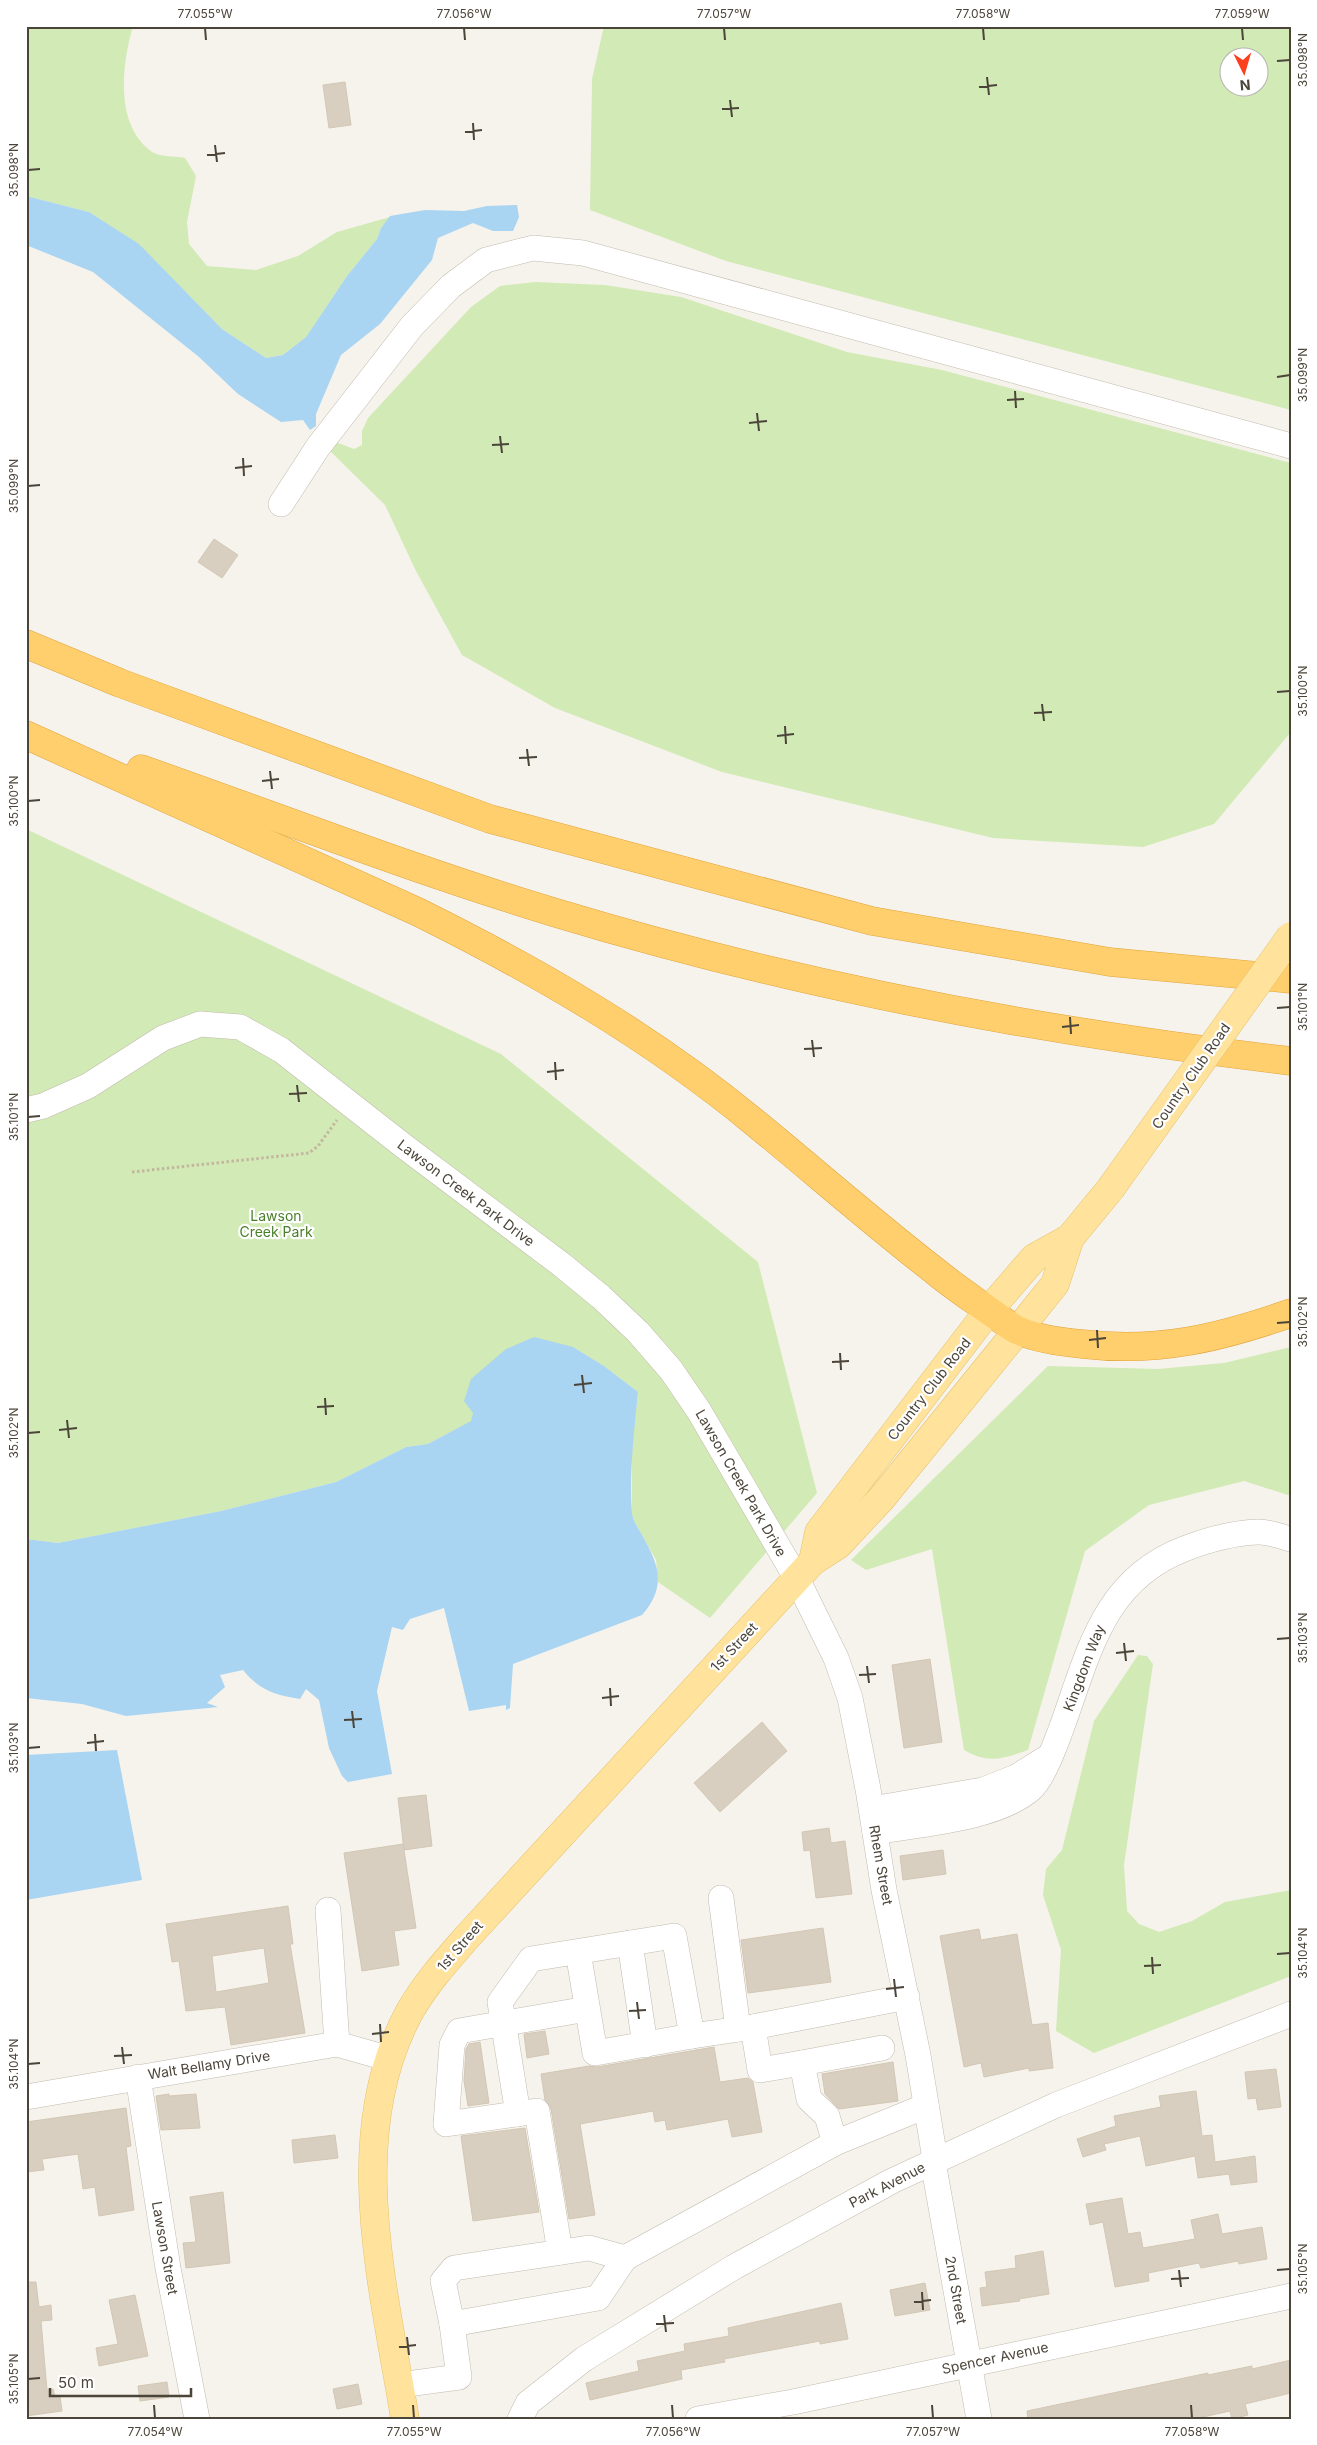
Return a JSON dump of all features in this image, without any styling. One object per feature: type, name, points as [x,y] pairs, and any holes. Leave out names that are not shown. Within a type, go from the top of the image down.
[{"type":"highway","points":[[26,644],[120,682],[490,819],[872,921],[1110,962],[1291,979]]},
{"type":"highway","points":[[26,729],[404,864],[552,912],[645,939],[787,975],[1007,1021],[1162,1046],[1291,1061]]},
{"type":"highway","points":[[26,735],[418,912],[466,936],[600,1011],[680,1064],[752,1120],[920,1260],[1018,1330],[1058,1342],[1116,1348],[1145,1348],[1209,1339],[1291,1313]]},
{"type":"highway","points":[[1110,962],[1249,968],[1291,973]]},
{"type":"main road","name":"Country Club Road","points":[[805,1570],[838,1545],[881,1499],[1055,1284],[1070,1238],[1111,1188],[1291,936]]},
{"type":"main road","name":"Country Club Road","points":[[805,1570],[819,1532],[989,1310],[1034,1258],[1070,1238]]},
{"type":"main road","name":"1st Street","points":[[405,2419],[379,2258],[372,2182],[375,2129],[390,2059],[411,2011],[446,1960],[805,1570]]},
{"type":"street","points":[[281,504],[324,439],[412,326],[450,286],[486,260],[533,248],[583,253],[1291,446]]},
{"type":"street","name":"Lawson Creek Park Drive","points":[[26,1110],[42,1106],[88,1086],[163,1038],[200,1024],[240,1028],[281,1050],[562,1265],[601,1297],[638,1332],[671,1370],[805,1570]]},
{"type":"street","name":"Kingdom Way","points":[[874,1821],[983,1790],[1016,1777],[1052,1754],[1103,1617],[1131,1580],[1164,1557],[1206,1541],[1259,1532],[1291,1539]]},
{"type":"street","name":"Rhem Street","points":[[805,1570],[850,1698],[907,1997],[934,2153],[933,2162]]},
{"type":"street","points":[[721,1898],[746,2028],[760,2070],[882,2048]]},
{"type":"street","points":[[328,1910],[337,2044]]},
{"type":"street","points":[[518,2114],[500,2002],[531,1959],[674,1936],[692,2036]]},
{"type":"street","points":[[630,1943],[645,2045]]},
{"type":"street","points":[[578,1952],[595,2053],[746,2028],[907,1997]]},
{"type":"street","points":[[560,2252],[537,2111],[446,2124],[452,2045],[459,2031],[587,2009]]},
{"type":"street","name":"Park Avenue","points":[[520,2419],[528,2403],[584,2360],[656,2314],[812,2224],[933,2162],[1056,2105],[1291,2014]]},
{"type":"street","name":"Walt Bellamy Drive","points":[[26,2097],[138,2076],[337,2044],[390,2059]]},
{"type":"street","points":[[802,2063],[809,2099],[827,2116],[835,2143]]},
{"type":"street","name":"Lawson Street","points":[[138,2076],[165,2249],[197,2419]]},
{"type":"street","points":[[452,2324],[598,2298],[625,2258],[835,2143],[926,2106]]},
{"type":"street","name":"2nd Street","points":[[933,2162],[980,2419]]},
{"type":"street","points":[[400,2385],[459,2377],[452,2324],[443,2282],[454,2268],[588,2248],[625,2258]]},
{"type":"street","name":"Spencer Avenue","points":[[791,2419],[970,2372],[1291,2296]]},
{"type":"street","name":"Spencer Avenue","points":[[698,2419],[970,2372],[1291,2311]]},
{"type":"path","points":[[132,1172],[308,1153],[318,1146],[348,1103]]},
{"type":"green space","points":[[26,26],[133,26],[124,75],[126,110],[131,126],[140,140],[152,152],[163,156],[185,158],[196,176],[187,222],[189,244],[207,266],[256,270],[298,256],[337,232],[390,217],[381,228],[377,239],[347,276],[306,337],[283,355],[266,358],[222,329],[138,244],[89,212],[26,196]]},
{"type":"green space","points":[[604,26],[1291,26],[1291,410],[726,261],[590,210],[592,79]]},
{"type":"green space","points":[[535,282],[605,285],[681,297],[847,352],[942,370],[1291,463],[1291,732],[1214,824],[1143,847],[993,838],[722,772],[555,708],[462,655],[416,571],[385,505],[328,449],[333,441],[354,449],[362,445],[362,431],[368,418],[471,307],[500,286]]},
{"type":"green space","name":"Lawson Creek Park","points":[[26,829],[501,1054],[758,1262],[817,1493],[710,1618],[658,1582],[656,1560],[632,1517],[632,1447],[638,1392],[604,1366],[573,1347],[473,1413],[472,1421],[428,1444],[406,1447],[336,1482],[221,1511],[58,1543],[26,1539]]},
{"type":"green space","points":[[1291,1347],[1291,1496],[1244,1481],[1149,1505],[1085,1551],[1028,1750],[1003,1758],[988,1759],[964,1750],[932,1549],[866,1570],[851,1560],[1048,1366],[1158,1369],[1224,1363]]},
{"type":"green space","points":[[1138,1655],[1147,1656],[1153,1664],[1124,1865],[1127,1911],[1139,1924],[1159,1932],[1192,1921],[1225,1902],[1291,1890],[1291,1976],[1094,2053],[1056,2031],[1061,1950],[1043,1895],[1046,1869],[1062,1850],[1094,1721]]},
{"type":"water","points":[[26,196],[89,212],[139,244],[222,329],[266,358],[283,355],[306,337],[347,276],[377,239],[381,228],[390,216],[425,210],[464,211],[487,206],[517,205],[519,217],[513,231],[493,231],[473,223],[438,238],[432,260],[380,324],[341,355],[316,414],[316,426],[310,430],[303,420],[281,422],[238,394],[199,357],[93,272],[26,245]]},
{"type":"water","points":[[534,1337],[573,1347],[604,1366],[638,1392],[632,1468],[632,1514],[653,1556],[658,1575],[655,1594],[642,1615],[513,1664],[510,1708],[506,1710],[506,1705],[469,1711],[444,1608],[410,1619],[403,1630],[392,1627],[377,1691],[392,1774],[348,1782],[342,1776],[329,1748],[319,1700],[306,1689],[300,1699],[275,1693],[261,1687],[243,1670],[220,1675],[225,1687],[207,1703],[218,1707],[126,1716],[82,1704],[26,1698],[26,1539],[58,1543],[221,1511],[336,1482],[406,1447],[428,1444],[471,1421],[473,1413],[464,1401],[471,1379],[506,1349]]},
{"type":"water","points":[[117,1750],[142,1880],[26,1900],[26,1755]]},
{"type":"building","points":[[345,82],[351,125],[329,128],[323,85]]},
{"type":"building","points":[[214,539],[238,555],[222,578],[198,562]]},
{"type":"building","points":[[930,1659],[942,1742],[904,1748],[892,1665]]},
{"type":"building","points":[[762,1722],[787,1751],[720,1812],[694,1783]]},
{"type":"building","points":[[426,1795],[432,1846],[404,1850],[398,1798]]},
{"type":"building","points":[[829,1828],[831,1843],[845,1841],[852,1894],[816,1898],[810,1850],[804,1851],[802,1832]]},
{"type":"building","points":[[403,1844],[416,1928],[394,1931],[399,1965],[362,1971],[344,1853]]},
{"type":"building","points":[[943,1850],[946,1874],[903,1880],[900,1856]]},
{"type":"building","points":[[288,1906],[293,1944],[290,1944],[305,2033],[231,2045],[225,2007],[186,2011],[179,1961],[172,1962],[166,1924]],"holes":[[[264,1948],[269,1983],[216,1992],[212,1956]]]},
{"type":"building","points":[[823,1928],[831,1982],[748,1993],[741,1940]]},
{"type":"building","points":[[979,1929],[981,1940],[1017,1934],[1032,2025],[1048,2023],[1053,2068],[1029,2071],[1029,2068],[984,2077],[981,2063],[964,2067],[940,1936]]},
{"type":"building","points":[[545,2031],[549,2054],[527,2058],[524,2034]]},
{"type":"building","points":[[480,2042],[489,2103],[468,2106],[464,2081],[466,2049],[469,2044]]},
{"type":"building","points":[[714,2047],[720,2082],[748,2078],[753,2082],[762,2132],[732,2137],[728,2119],[667,2130],[665,2120],[655,2122],[653,2111],[580,2124],[595,2215],[569,2219],[551,2109],[545,2100],[541,2074],[589,2066],[597,2067]]},
{"type":"building","points":[[893,2062],[898,2101],[839,2109],[825,2094],[822,2074]]},
{"type":"building","points":[[1276,2069],[1281,2107],[1258,2110],[1256,2098],[1248,2099],[1245,2072]]},
{"type":"building","points":[[1196,2091],[1202,2136],[1212,2135],[1215,2162],[1255,2156],[1257,2182],[1231,2185],[1229,2174],[1198,2178],[1195,2156],[1146,2166],[1140,2136],[1104,2144],[1106,2150],[1083,2157],[1077,2139],[1116,2126],[1114,2116],[1161,2107],[1159,2096]]},
{"type":"building","points":[[169,2094],[169,2096],[196,2094],[200,2128],[161,2130],[156,2096]]},
{"type":"building","points":[[126,2108],[131,2146],[126,2147],[134,2210],[99,2216],[95,2187],[83,2189],[78,2154],[42,2159],[44,2170],[26,2172],[26,2122]]},
{"type":"building","points":[[525,2128],[539,2212],[473,2221],[461,2136]]},
{"type":"building","points":[[335,2135],[338,2158],[294,2163],[292,2140]]},
{"type":"building","points":[[223,2192],[230,2263],[186,2268],[183,2243],[196,2242],[190,2197]]},
{"type":"building","points":[[1122,2198],[1128,2234],[1140,2232],[1143,2248],[1195,2239],[1191,2220],[1218,2214],[1222,2234],[1262,2227],[1267,2259],[1239,2264],[1238,2261],[1201,2268],[1199,2263],[1148,2273],[1149,2281],[1115,2287],[1103,2222],[1090,2225],[1086,2204]]},
{"type":"building","points":[[1043,2251],[1049,2294],[1019,2299],[1020,2301],[982,2306],[980,2288],[987,2287],[985,2272],[1016,2268],[1015,2256]]},
{"type":"building","points":[[26,2282],[36,2282],[39,2307],[51,2305],[52,2320],[41,2321],[47,2390],[53,2389],[55,2397],[60,2396],[62,2411],[26,2416]]},
{"type":"building","points":[[925,2283],[930,2310],[895,2316],[890,2290]]},
{"type":"building","points":[[135,2295],[148,2356],[99,2366],[96,2348],[118,2344],[109,2300]]},
{"type":"building","points":[[841,2303],[848,2339],[820,2344],[820,2341],[724,2359],[725,2362],[681,2370],[682,2379],[590,2400],[586,2383],[639,2371],[637,2361],[685,2351],[684,2344],[729,2336],[728,2328]]},
{"type":"building","points":[[1291,2360],[1291,2393],[1245,2404],[1248,2415],[1232,2419],[1230,2411],[1194,2419],[1028,2419],[1027,2411],[1208,2373],[1208,2375],[1252,2366],[1252,2369]]},
{"type":"building","points":[[167,2382],[169,2397],[140,2401],[138,2386]]},
{"type":"building","points":[[358,2384],[362,2404],[337,2409],[333,2389]]}]
